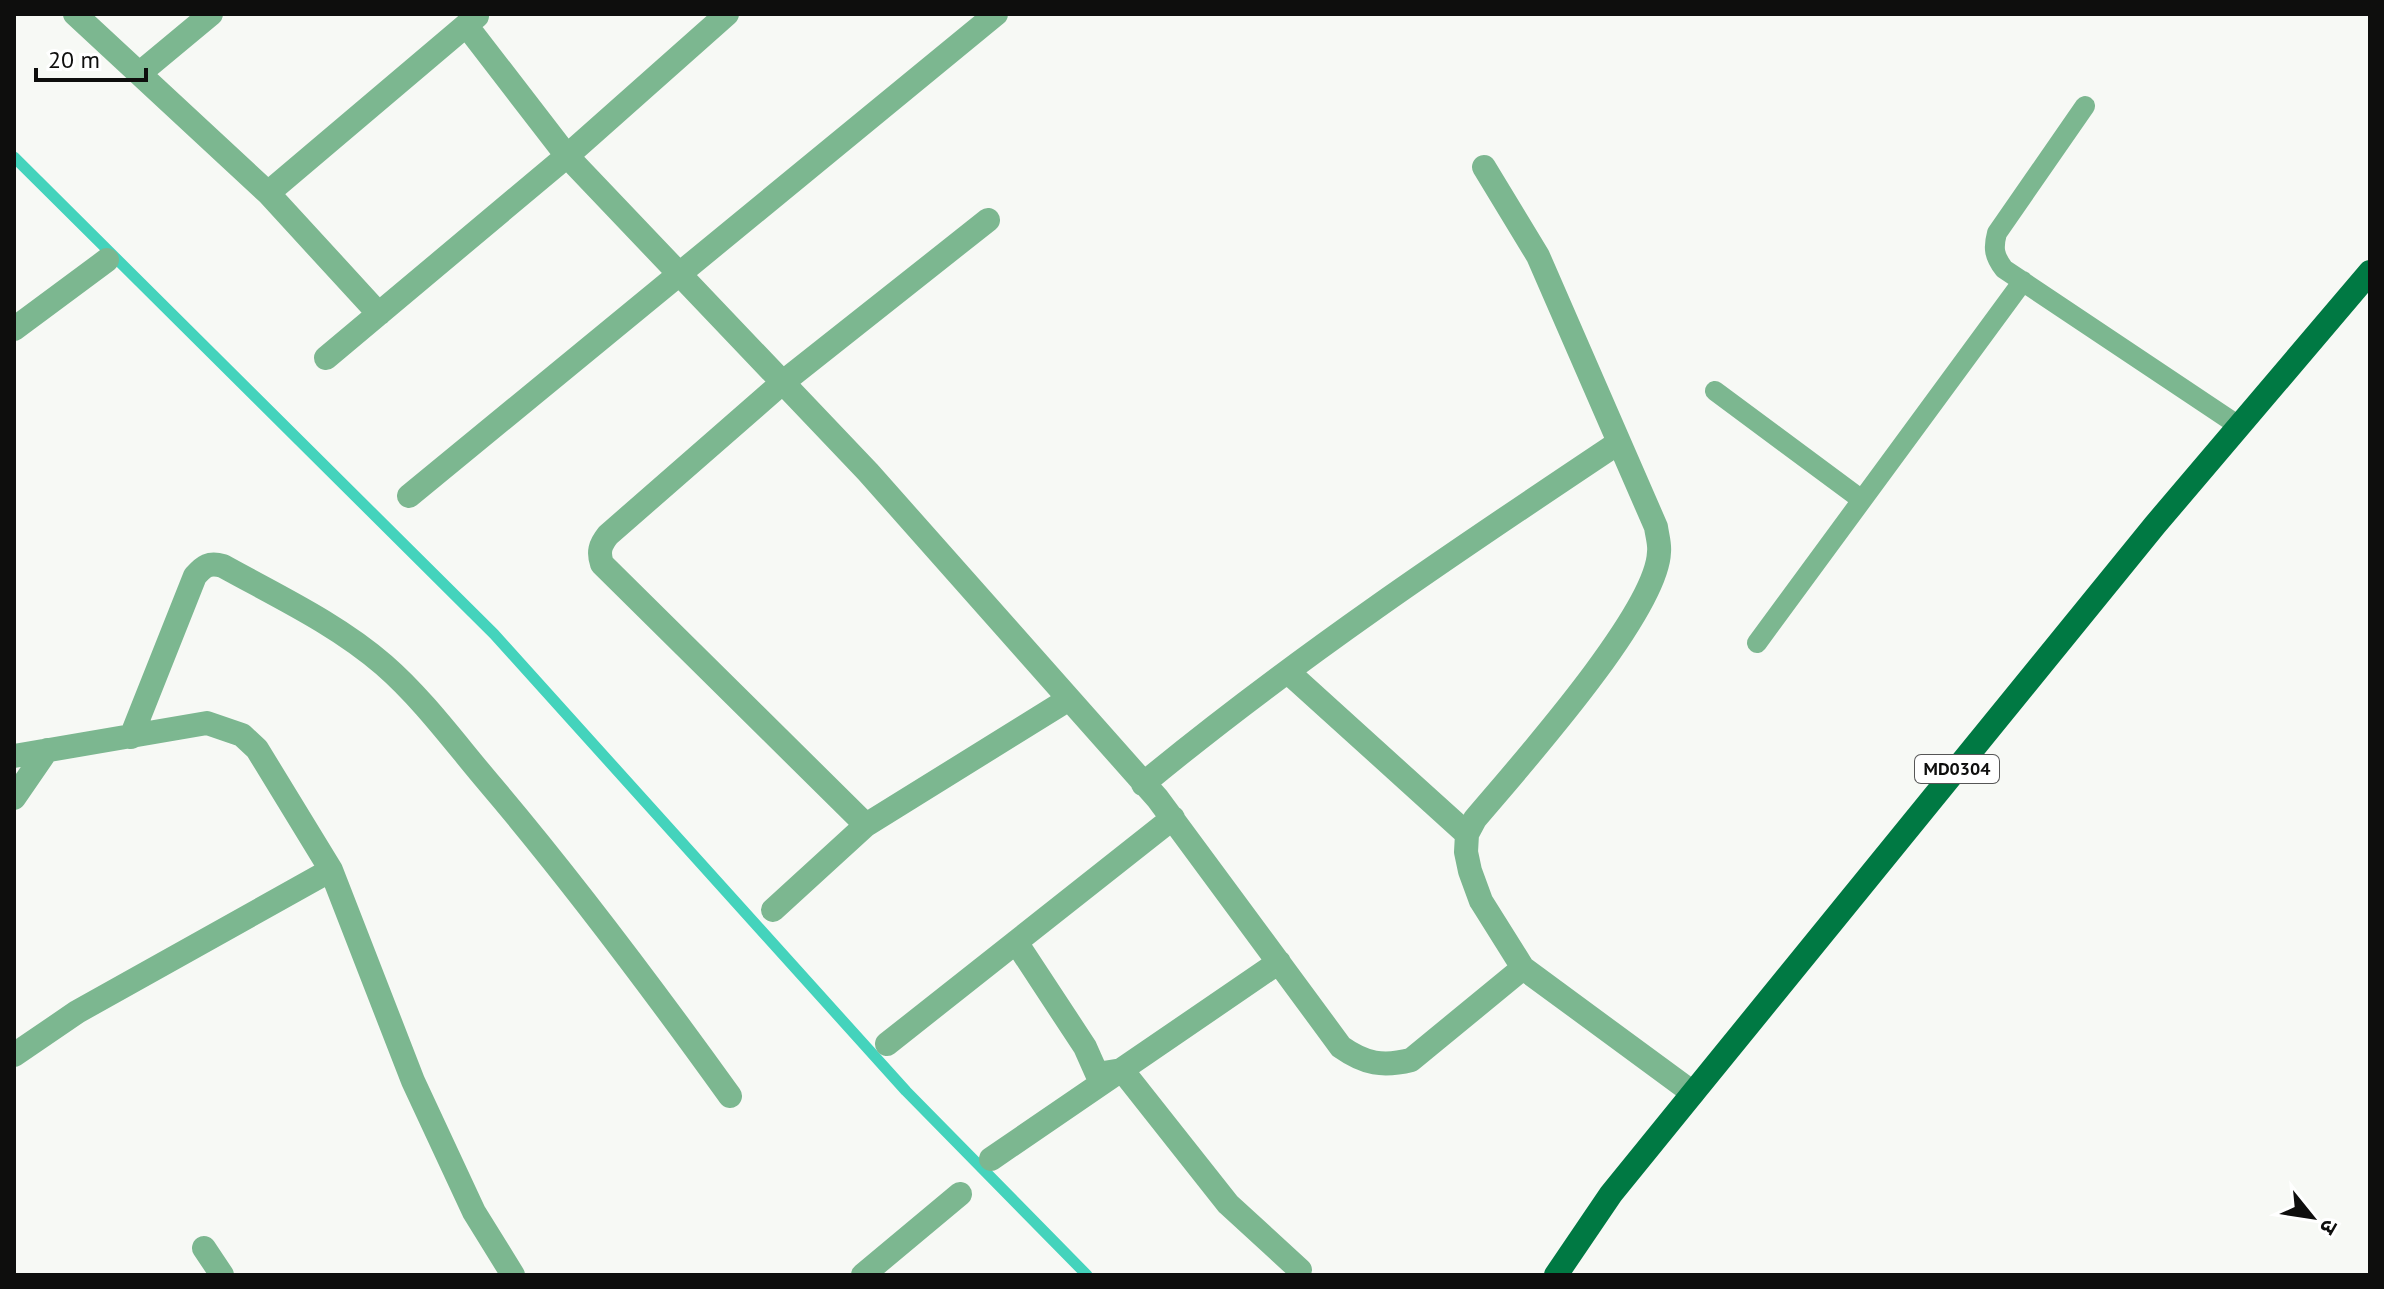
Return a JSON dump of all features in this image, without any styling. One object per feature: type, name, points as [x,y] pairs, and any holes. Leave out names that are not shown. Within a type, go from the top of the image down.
[{"type":"main road","name":"MD0304","points":[[1556,1275],[1611,1194],[2145,538],[2370,272]]},
{"type":"street","points":[[75,14],[268,193],[379,314]]},
{"type":"street","points":[[140,73],[211,14]]},
{"type":"street","points":[[326,358],[567,156],[727,14]]},
{"type":"street","points":[[409,496],[996,14]]},
{"type":"street","points":[[268,193],[472,19],[567,156],[868,472],[1173,818],[1341,1047],[1360,1061],[1393,1065],[1411,1060],[1523,968]]},
{"type":"street","points":[[1484,167],[1538,256],[1656,527],[1659,553],[1653,576],[1617,639],[1562,715],[1475,819],[1467,834],[1466,852],[1481,901],[1523,968],[1693,1093]]},
{"type":"street","points":[[866,825],[602,564],[600,545],[782,383],[988,220]]},
{"type":"street","points":[[14,329],[107,260]]},
{"type":"street","points":[[1143,784],[1227,715],[1487,531],[1618,443]]},
{"type":"street","points":[[131,737],[195,576],[203,567],[213,563],[223,566],[328,625],[383,664],[417,698],[632,959],[730,1096]]},
{"type":"street","points":[[1288,672],[1467,834]]},
{"type":"street","points":[[773,910],[866,825],[1069,699]]},
{"type":"street","points":[[14,756],[207,723],[242,735],[257,749],[331,870],[413,1081],[474,1212],[513,1275]]},
{"type":"street","points":[[14,798],[47,750]]},
{"type":"street","points":[[887,1044],[1173,818]]},
{"type":"street","points":[[14,1055],[77,1012],[331,870]]},
{"type":"street","points":[[1016,942],[1085,1047],[1097,1074],[1122,1070]]},
{"type":"street","points":[[991,1159],[1279,962]]},
{"type":"street","points":[[1122,1070],[1228,1204],[1300,1270]]},
{"type":"street","points":[[863,1275],[960,1194]]},
{"type":"street","points":[[204,1248],[222,1275]]},
{"type":"lane","points":[[2085,106],[1997,233],[1993,246],[1996,259],[2004,269],[2239,426]]},
{"type":"lane","points":[[1757,643],[2023,281]]},
{"type":"lane","points":[[1715,391],[1862,500]]},
{"type":"waterway","points":[[14,157],[494,634],[906,1091],[1087,1275]]}]
